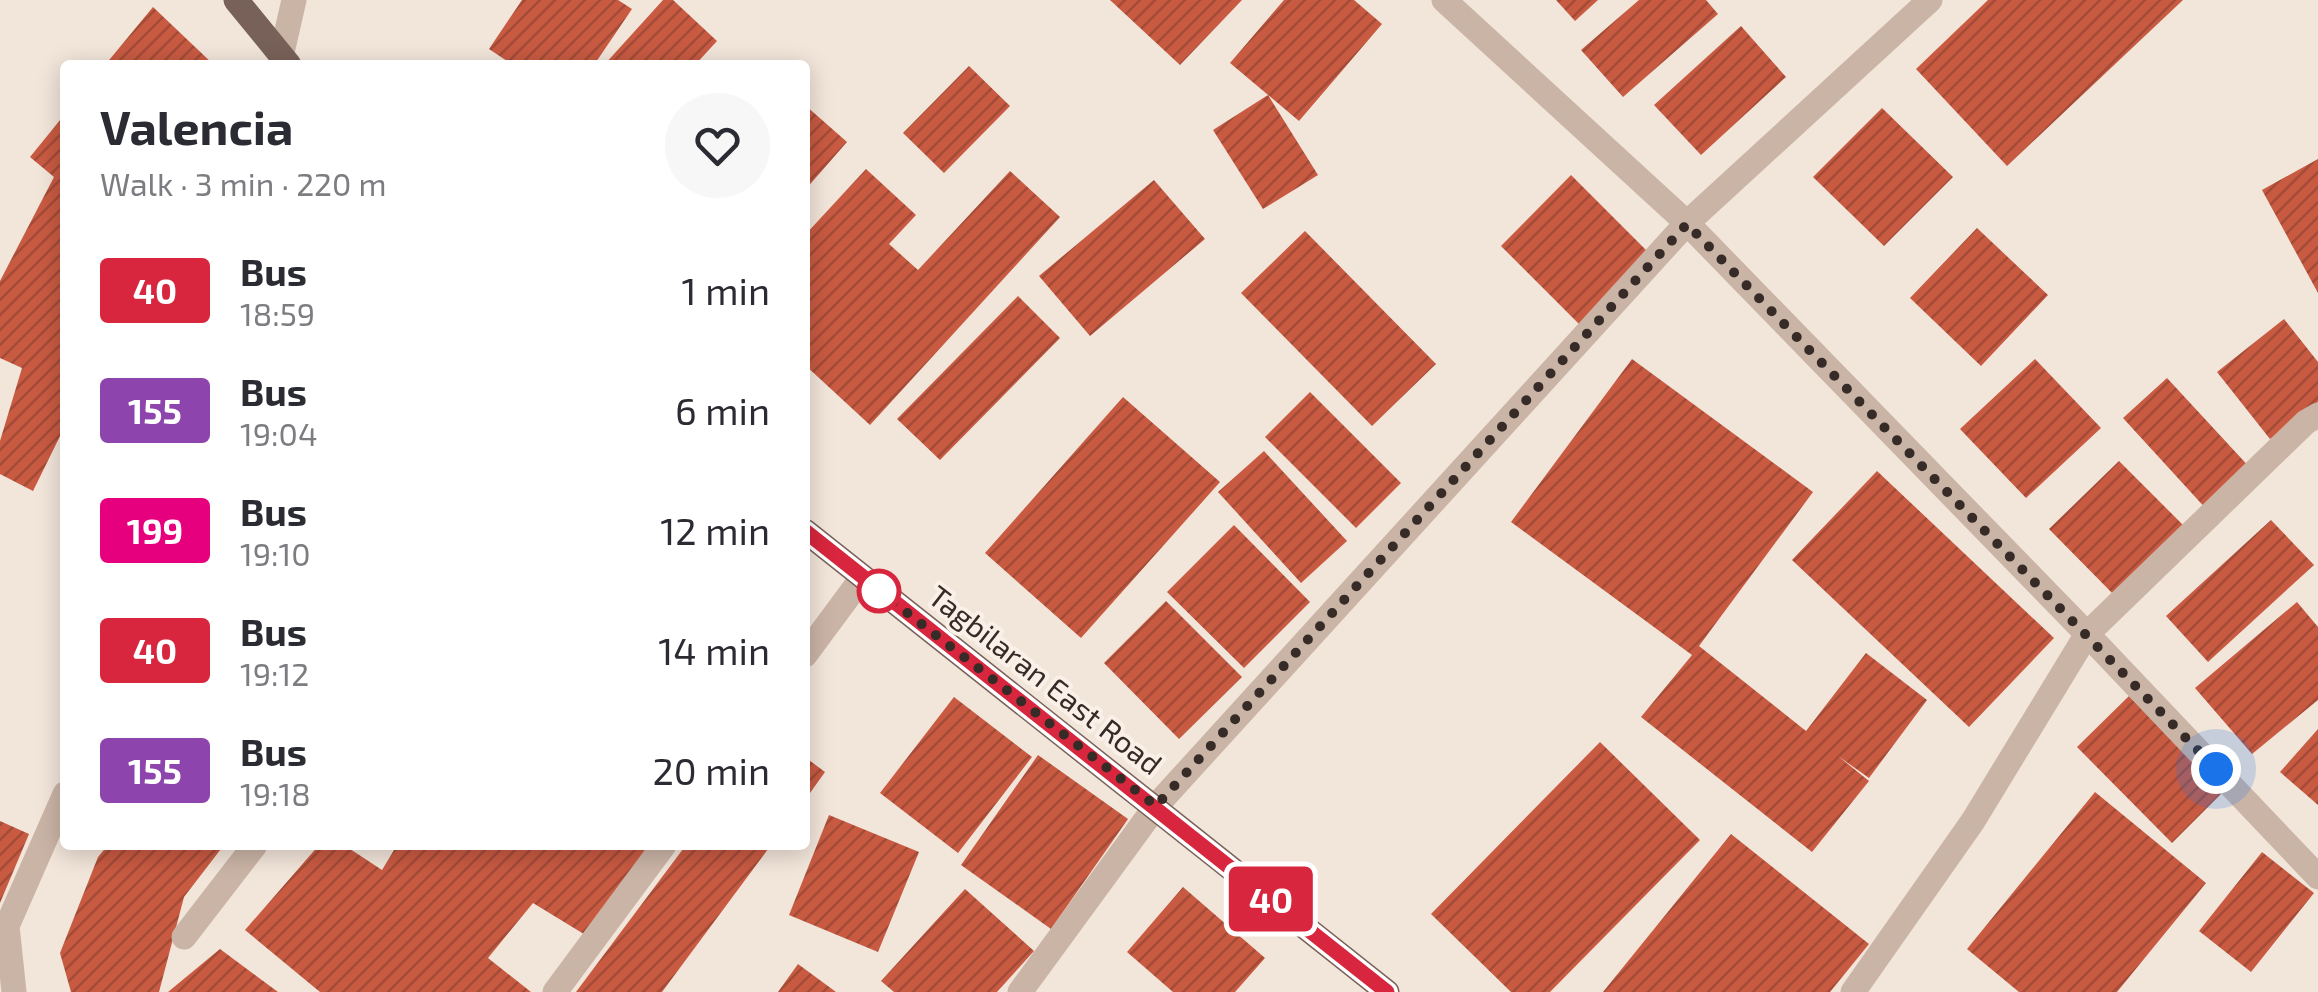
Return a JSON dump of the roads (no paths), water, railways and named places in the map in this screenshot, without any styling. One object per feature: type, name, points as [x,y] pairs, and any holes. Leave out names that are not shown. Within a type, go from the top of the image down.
[{"type":"main road","points":[[236,0],[284,60]]},
{"type":"main road","name":"Tagbilaran East Road","points":[[810,535],[1387,992]]},
{"type":"street","points":[[285,60],[294,0]]},
{"type":"street","points":[[1444,0],[1687,224],[2318,877]]},
{"type":"street","points":[[1020,992],[1156,806],[1687,224],[1930,0]]},
{"type":"street","points":[[1853,992],[1973,821],[2087,634],[2306,422],[2318,416]]},
{"type":"street","points":[[810,648],[862,578]]},
{"type":"street","points":[[14,992],[7,926],[60,805]]},
{"type":"street","points":[[184,937],[251,850]]},
{"type":"street","points":[[555,992],[660,850]]}]
